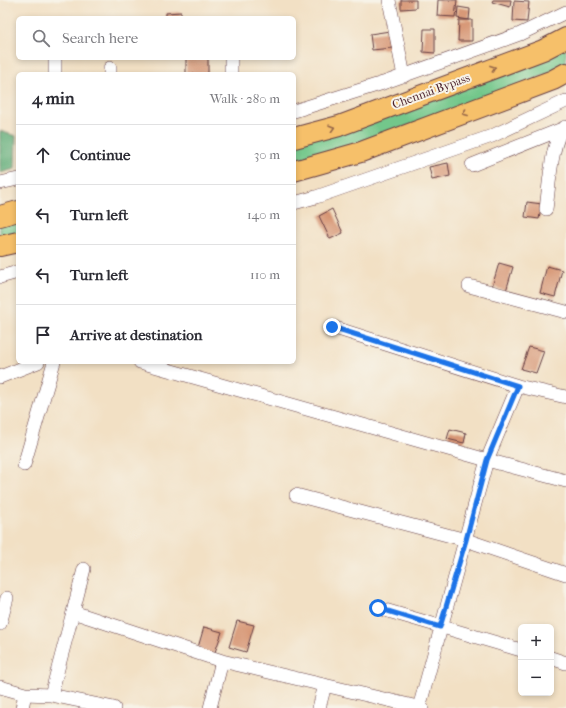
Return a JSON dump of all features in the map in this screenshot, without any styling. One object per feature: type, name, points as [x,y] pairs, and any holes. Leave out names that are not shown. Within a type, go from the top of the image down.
[{"type":"highway","name":"Chennai Bypass","points":[[296,137],[339,126],[543,50],[566,38]]},
{"type":"highway","points":[[296,170],[361,152],[553,80],[566,73]]},
{"type":"highway","points":[[0,216],[16,212]]},
{"type":"highway","points":[[0,246],[16,242]]},
{"type":"street","points":[[389,0],[404,76]]},
{"type":"street","points":[[296,110],[404,76],[520,34],[566,12]]},
{"type":"street","points":[[55,60],[55,72]]},
{"type":"street","points":[[231,60],[231,72]]},
{"type":"street","points":[[296,202],[316,197],[492,136],[566,101]]},
{"type":"street","points":[[472,165],[564,128]]},
{"type":"street","points":[[546,209],[554,149],[557,138],[564,128]]},
{"type":"street","points":[[0,183],[16,179]]},
{"type":"street","points":[[0,277],[16,273]]},
{"type":"street","points":[[469,286],[566,312]]},
{"type":"street","points":[[332,327],[518,386],[566,397]]},
{"type":"street","points":[[0,377],[33,364]]},
{"type":"street","points":[[24,464],[53,364]]},
{"type":"street","points":[[147,364],[566,481]]},
{"type":"street","points":[[73,612],[222,661],[420,708],[440,627],[466,540],[487,460],[518,386]]},
{"type":"street","points":[[296,495],[466,540],[566,574]]},
{"type":"street","points":[[51,695],[84,569]]},
{"type":"street","points":[[0,624],[7,598]]},
{"type":"street","points":[[378,608],[518,649]]},
{"type":"street","points":[[554,659],[566,663]]},
{"type":"street","points":[[210,708],[222,661]]},
{"type":"street","points":[[320,708],[325,685]]},
{"type":"street","points":[[0,687],[26,694],[51,695],[114,708]]},
{"type":"street","points":[[22,708],[26,694]]},
{"type":"green space","points":[[566,44],[566,67],[444,114],[296,162],[296,143]]},
{"type":"green space","points":[[0,131],[16,136],[15,169],[0,173]]},
{"type":"green space","points":[[16,219],[16,236],[0,240],[0,223]]},
{"type":"building","points":[[401,0],[416,0],[416,8],[401,9]]},
{"type":"building","points":[[438,0],[457,0],[455,17],[437,16]]},
{"type":"building","points":[[493,0],[511,0],[510,7],[492,2]]},
{"type":"building","points":[[514,1],[529,2],[527,22],[513,21]]},
{"type":"building","points":[[458,7],[470,9],[469,20],[457,18]]},
{"type":"building","points":[[181,12],[181,16],[166,16],[166,13]]},
{"type":"building","points":[[459,20],[472,20],[472,41],[458,41]]},
{"type":"building","points":[[424,29],[435,29],[435,53],[423,52]]},
{"type":"building","points":[[390,31],[392,48],[372,50],[370,34]]},
{"type":"building","points":[[186,60],[208,60],[208,72],[186,72]]},
{"type":"building","points":[[448,163],[450,176],[432,180],[429,167]]},
{"type":"building","points":[[527,202],[542,204],[539,219],[525,217]]},
{"type":"building","points":[[332,209],[343,233],[330,239],[319,216]]},
{"type":"building","points":[[499,263],[513,267],[506,291],[492,287]]},
{"type":"building","points":[[547,266],[562,270],[555,297],[540,293]]},
{"type":"building","points":[[529,347],[544,351],[536,373],[521,369]]},
{"type":"building","points":[[450,429],[466,433],[464,443],[447,439]]},
{"type":"building","points":[[237,621],[254,625],[246,652],[229,647]]},
{"type":"building","points":[[204,627],[222,632],[214,655],[197,651]]},
{"type":"route","points":[[332,327],[518,386],[487,460],[466,540],[440,627],[378,608]]}]
